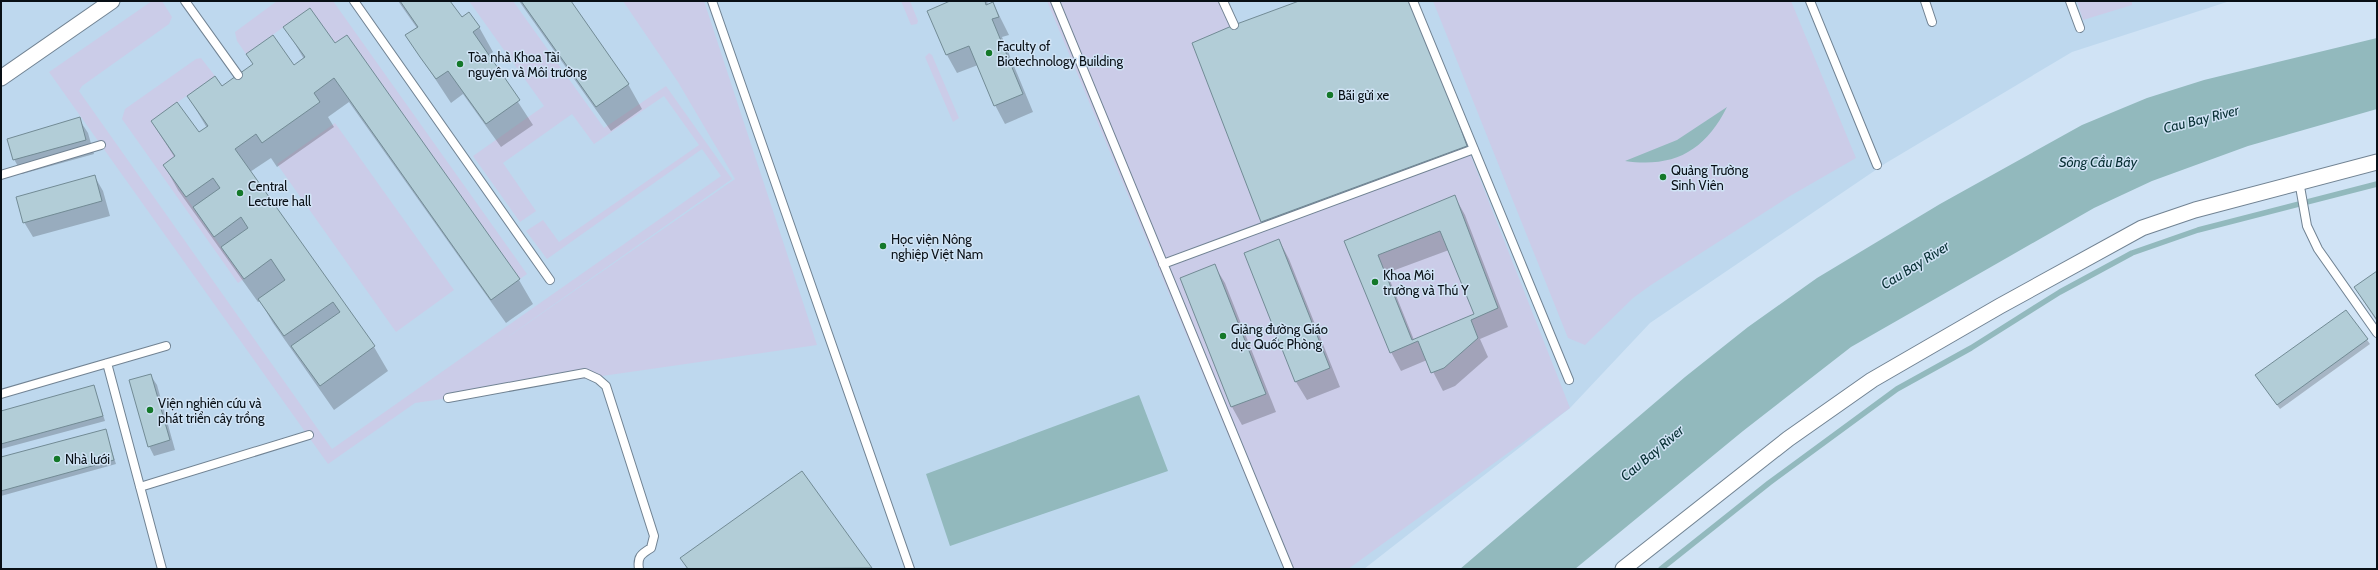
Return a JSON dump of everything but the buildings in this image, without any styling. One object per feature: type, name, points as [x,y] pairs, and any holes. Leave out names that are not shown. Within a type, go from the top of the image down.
[{"type":"street","points":[[1,78],[112,1]]},
{"type":"street","points":[[1623,569],[1788,439],[1872,380],[1934,343],[2142,228],[2194,210],[2299,181],[2377,162]]},
{"type":"lane","points":[[185,1],[238,75]]},
{"type":"lane","points":[[354,1],[550,280]]},
{"type":"lane","points":[[712,1],[910,569]]},
{"type":"lane","points":[[1055,1],[1289,569]]},
{"type":"lane","points":[[1413,1],[1569,380]]},
{"type":"lane","points":[[1810,1],[1877,165]]},
{"type":"lane","points":[[1925,1],[1932,22]]},
{"type":"lane","points":[[2070,1],[2080,28]]},
{"type":"lane","points":[[1226,2],[1234,25]]},
{"type":"lane","points":[[1,175],[101,145]]},
{"type":"lane","points":[[1163,264],[1474,149]]},
{"type":"lane","points":[[2299,181],[2306,226],[2318,249],[2377,333]]},
{"type":"lane","points":[[1,394],[166,346]]},
{"type":"lane","points":[[106,363],[162,569]]},
{"type":"lane","points":[[448,398],[585,373],[602,382],[606,386],[654,536],[651,548],[642,553],[638,560],[639,569]]},
{"type":"lane","points":[[140,487],[310,435]]},
{"type":"shaded area","name":"Học viện Nông nghiệp Việt Nam","points":[[1,1],[2230,1],[2072,52],[1886,163],[1650,323],[1570,408],[1364,569],[1,569]]},
{"type":"shaded area","points":[[152,1],[162,1],[172,17],[169,24],[82,86],[79,91],[332,449],[721,176],[702,149],[547,259],[526,231],[543,220],[559,242],[699,145],[664,96],[594,144],[572,114],[503,163],[536,211],[520,222],[473,156],[544,106],[469,1],[513,1],[604,128],[666,86],[732,179],[495,346],[735,179],[678,82],[623,1],[704,1],[817,345],[415,403],[328,464],[49,72]]},
{"type":"shaded area","points":[[277,1],[333,1],[527,274],[520,279],[347,35],[335,43],[310,8],[246,54],[237,41],[235,32]]},
{"type":"shaded area","points":[[901,1],[910,1],[918,21],[917,24],[911,25]]},
{"type":"shaded area","points":[[1047,1],[1223,1],[1234,25],[1192,43],[1261,222],[1467,146],[1570,408],[1348,569],[1284,569]]},
{"type":"shaded area","name":"Quảng Trường Sinh Viên","points":[[1433,1],[1791,1],[1856,158],[1790,196],[1651,285],[1633,298],[1585,345],[1568,338]]},
{"type":"shaded area","points":[[2077,1],[2132,1],[2132,5],[2083,20]]},
{"type":"shaded area","points":[[929,53],[932,55],[959,118],[953,122],[925,57]]},
{"type":"shaded area","points":[[201,58],[215,76],[151,121],[175,156],[163,165],[244,279],[238,283],[122,119],[125,109],[196,59]]},
{"type":"shaded area","points":[[335,123],[454,290],[396,332],[277,164]]},
{"type":"water","name":"Sông Cầu Bây","points":[[2377,38],[2377,109],[2248,146],[2152,181],[2094,208],[1851,347],[1743,431],[1575,569],[1460,569],[1685,377],[1748,327],[1817,278],[1940,204],[2082,125],[2147,98],[2204,80]]},
{"type":"water","points":[[1727,107],[1709,135],[1686,153],[1673,159],[1659,162],[1625,161],[1677,140]]},
{"type":"water","points":[[1139,395],[1168,471],[950,546],[926,474]]},
{"type":"waterway","points":[[1661,569],[1769,483],[1897,389],[1971,348],[2060,292],[2132,253],[2198,230],[2377,184]]},
{"type":"place","name":"Faculty of Biotechnology Building","points":[[989,53]]},
{"type":"place","name":"Tòa nhà Khoa Tài nguyên và Môi trường","points":[[460,64]]},
{"type":"place","name":"Bãi gửi xe","points":[[1330,95]]},
{"type":"place","name":"Quảng Trường Sinh Viên","points":[[1663,177]]},
{"type":"place","name":"Central Lecture hall","points":[[240,193]]},
{"type":"place","name":"Học viện Nông nghiệp Việt Nam","points":[[883,246]]},
{"type":"place","name":"Khoa Môi trường và Thú Y","points":[[1375,282]]},
{"type":"place","name":"Giảng đường Giáo dục Quốc Phòng","points":[[1223,336]]},
{"type":"place","name":"Viện nghiên cứu và phát triển cây trồng","points":[[150,410]]},
{"type":"place","name":"Nhà lưới","points":[[57,459]]},
{"type":"water label","name":"Cau Bay River","points":[[2201,119]]},
{"type":"water label","name":"Cau Bay River","points":[[1915,265]]},
{"type":"water label","name":"Cau Bay River","points":[[1652,453]]}]
